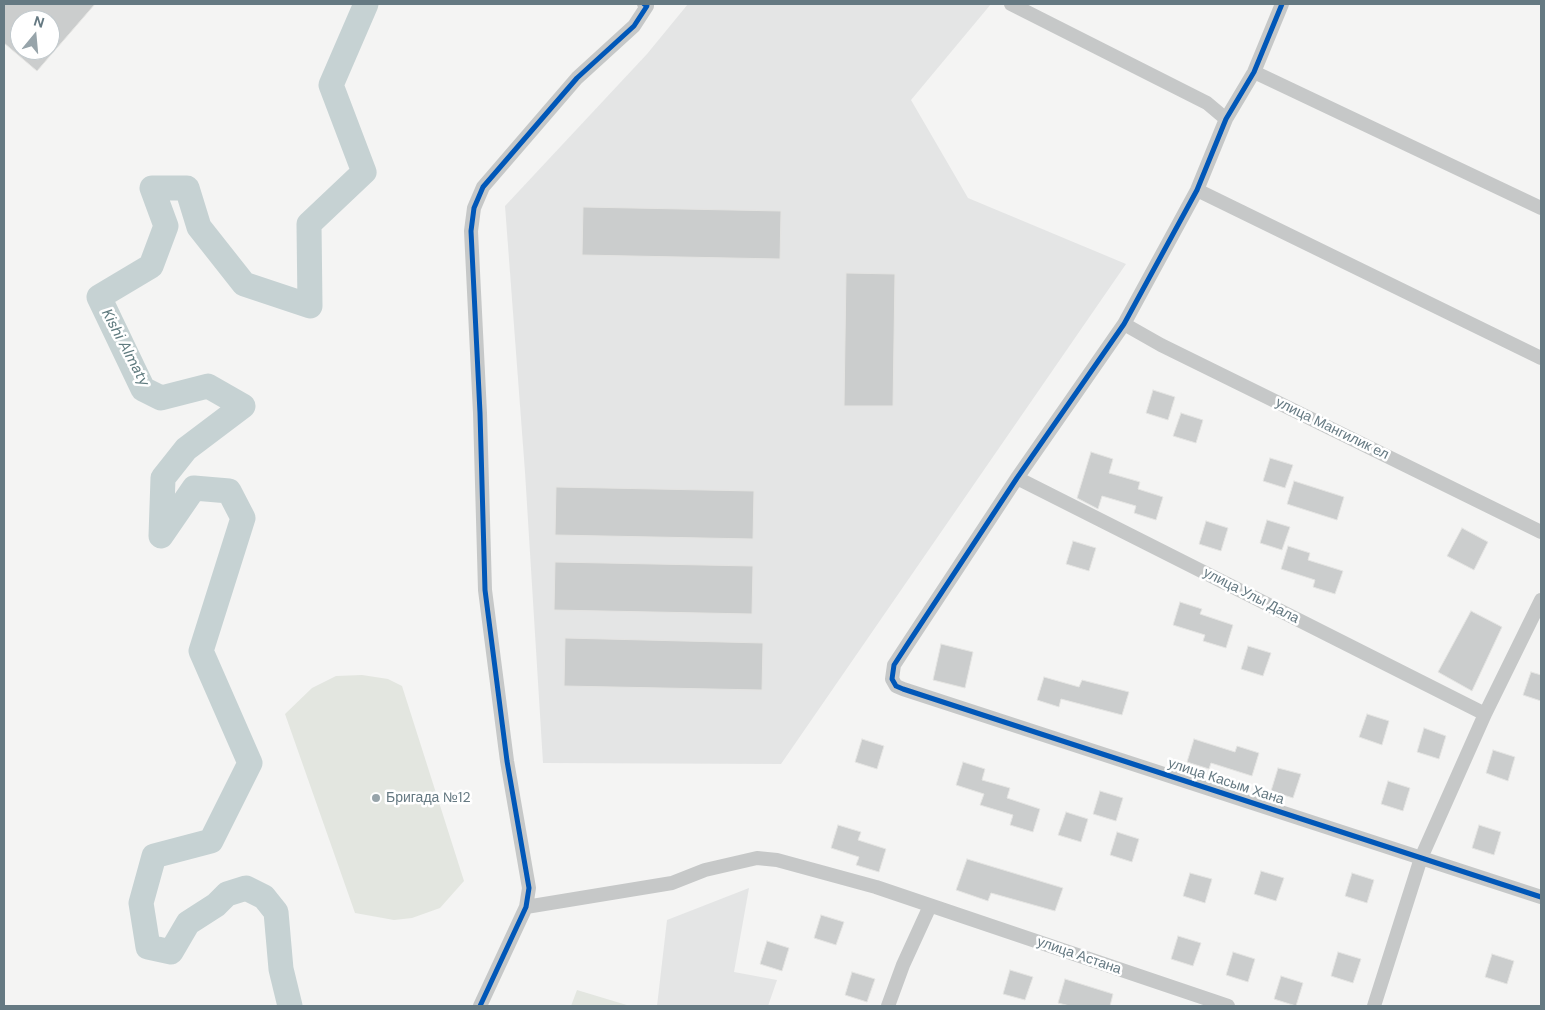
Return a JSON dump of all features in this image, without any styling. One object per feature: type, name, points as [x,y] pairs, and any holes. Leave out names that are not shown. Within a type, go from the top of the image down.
[{"type":"street","points":[[480,1006],[526,908],[529,888],[508,770],[485,590],[472,223],[474,208],[483,187],[577,78],[634,26],[647,6],[644,4]]},
{"type":"street","points":[[1011,4],[1207,103],[1226,119]]},
{"type":"street","points":[[1017,478],[1124,324],[1197,190],[1226,119],[1254,72],[1282,4]]},
{"type":"street","points":[[1254,72],[1541,208]]},
{"type":"street","points":[[1197,190],[1541,358]]},
{"type":"street","name":"улица Мангилик ел","points":[[1124,324],[1161,345],[1541,532]]},
{"type":"street","name":"улица Касым Хана","points":[[1017,478],[894,665],[892,679],[896,686],[1541,897]]},
{"type":"street","name":"улица Улы Дала","points":[[1017,478],[1485,714]]},
{"type":"street","points":[[1374,1006],[1421,858],[1485,714],[1541,600]]},
{"type":"street","name":"улица Астана","points":[[526,908],[672,883],[705,870],[757,858],[798,864],[876,886],[930,906],[1228,1006]]},
{"type":"street","points":[[888,1006],[903,966],[930,906]]},
{"type":"shaded area","points":[[688,4],[991,4],[911,100],[968,198],[1126,264],[781,764],[543,763],[525,472],[505,206],[647,54]]},
{"type":"shaded area","name":"Бригада №12","points":[[362,675],[388,679],[402,686],[464,881],[440,908],[412,918],[394,920],[355,913],[285,714],[312,688],[336,676]]},
{"type":"shaded area","points":[[749,888],[734,972],[777,980],[768,1006],[657,1006],[667,920]]},
{"type":"shaded area","points":[[577,990],[630,1006],[571,1006]]},
{"type":"building","points":[[4,4],[95,4],[60,44],[60,10],[10,10],[10,48],[4,43]]},
{"type":"building","points":[[24,60],[47,60],[37,71]]},
{"type":"building","points":[[583,207],[781,211],[780,259],[582,255]]},
{"type":"building","points":[[846,273],[895,274],[893,406],[844,406]]},
{"type":"building","points":[[1153,390],[1175,397],[1168,420],[1146,413]]},
{"type":"building","points":[[1181,413],[1203,420],[1196,443],[1173,436]]},
{"type":"building","points":[[1091,452],[1113,459],[1109,473],[1140,482],[1138,489],[1163,497],[1156,520],[1134,513],[1136,506],[1102,496],[1098,509],[1077,498]]},
{"type":"building","points":[[1270,458],[1293,465],[1285,488],[1263,481]]},
{"type":"building","points":[[1294,481],[1344,497],[1337,520],[1287,504]]},
{"type":"building","points":[[556,487],[754,491],[753,539],[555,535]]},
{"type":"building","points":[[1267,520],[1290,527],[1282,550],[1260,543]]},
{"type":"building","points":[[1206,521],[1228,528],[1221,551],[1199,544]]},
{"type":"building","points":[[1462,528],[1488,542],[1474,570],[1447,556]]},
{"type":"building","points":[[1073,541],[1096,548],[1089,571],[1066,564]]},
{"type":"building","points":[[1288,546],[1310,553],[1308,560],[1343,571],[1335,594],[1313,587],[1315,580],[1281,569]]},
{"type":"building","points":[[555,562],[753,566],[752,614],[554,610]]},
{"type":"building","points":[[1180,602],[1202,609],[1200,614],[1233,625],[1226,648],[1203,641],[1205,635],[1173,625]]},
{"type":"building","points":[[1471,611],[1502,627],[1472,691],[1438,672]]},
{"type":"building","points":[[565,638],[763,643],[762,690],[564,686]]},
{"type":"building","points":[[941,644],[973,652],[965,688],[933,680]]},
{"type":"building","points":[[1248,646],[1271,653],[1263,676],[1241,669]]},
{"type":"building","points":[[1531,672],[1541,675],[1541,701],[1523,695]]},
{"type":"building","points":[[1044,677],[1079,687],[1082,680],[1129,692],[1122,715],[1061,699],[1059,707],[1037,700]]},
{"type":"building","points":[[1367,714],[1389,721],[1382,745],[1359,737]]},
{"type":"building","points":[[1424,728],[1446,736],[1439,759],[1417,752]]},
{"type":"building","points":[[862,739],[884,746],[877,769],[855,762]]},
{"type":"building","points":[[1194,739],[1235,752],[1237,746],[1259,753],[1252,776],[1211,763],[1209,769],[1187,762]]},
{"type":"building","points":[[1493,750],[1515,757],[1508,781],[1486,773]]},
{"type":"building","points":[[963,762],[985,769],[982,780],[1010,788],[1007,798],[1040,809],[1033,832],[1010,825],[1013,815],[980,805],[984,794],[956,785]]},
{"type":"building","points":[[1278,768],[1301,774],[1293,798],[1271,791]]},
{"type":"building","points":[[1388,781],[1410,788],[1403,811],[1381,804]]},
{"type":"building","points":[[1100,791],[1123,798],[1116,821],[1093,814]]},
{"type":"building","points":[[1066,812],[1088,819],[1081,842],[1058,835]]},
{"type":"building","points":[[838,825],[861,832],[858,840],[886,849],[879,872],[856,865],[859,857],[831,848]]},
{"type":"building","points":[[1479,825],[1501,832],[1494,855],[1472,848]]},
{"type":"building","points":[[1117,832],[1139,839],[1132,862],[1110,855]]},
{"type":"building","points":[[967,859],[1063,888],[1055,911],[991,893],[988,901],[956,890]]},
{"type":"building","points":[[1261,871],[1284,878],[1276,901],[1254,894]]},
{"type":"building","points":[[1190,873],[1212,879],[1205,903],[1183,896]]},
{"type":"building","points":[[1352,873],[1374,880],[1367,903],[1345,896]]},
{"type":"building","points":[[821,915],[844,922],[836,945],[814,938]]},
{"type":"building","points":[[1178,936],[1201,943],[1193,966],[1171,959]]},
{"type":"building","points":[[767,941],[789,948],[782,971],[760,964]]},
{"type":"building","points":[[1233,952],[1255,959],[1248,982],[1226,975]]},
{"type":"building","points":[[1338,952],[1361,959],[1353,983],[1331,976]]},
{"type":"building","points":[[1492,954],[1514,961],[1507,984],[1485,977]]},
{"type":"building","points":[[1010,970],[1033,977],[1025,1000],[1003,994]]},
{"type":"building","points":[[852,972],[875,979],[867,1002],[845,995]]},
{"type":"building","points":[[1281,976],[1303,983],[1296,1006],[1274,999]]},
{"type":"building","points":[[1065,979],[1113,994],[1110,1006],[1070,1006],[1058,1003]]},
{"type":"waterway","name":"Kіshі Almaty","points":[[290,1006],[281,969],[276,912],[264,897],[246,888],[227,894],[216,905],[188,923],[171,952],[148,947],[141,903],[154,856],[211,841],[250,763],[201,651],[243,518],[229,491],[194,488],[161,536],[163,478],[186,449],[243,406],[208,386],[161,398],[143,389],[99,297],[151,266],[166,226],[152,188],[187,188],[199,227],[244,284],[310,306],[309,224],[364,172],[331,85],[366,4]]},
{"type":"cycle path","points":[[480,1006],[526,907],[529,888],[507,761],[485,590],[480,413],[471,231],[474,208],[483,187],[577,78],[634,26],[647,6],[644,4]]},
{"type":"cycle path","points":[[1282,4],[1254,72],[1226,119],[1197,190],[1124,324],[1017,478],[907,645],[894,665],[892,679],[896,686],[903,689],[1541,897]]},
{"type":"place","name":"Бригада №12","points":[[376,798]]}]
